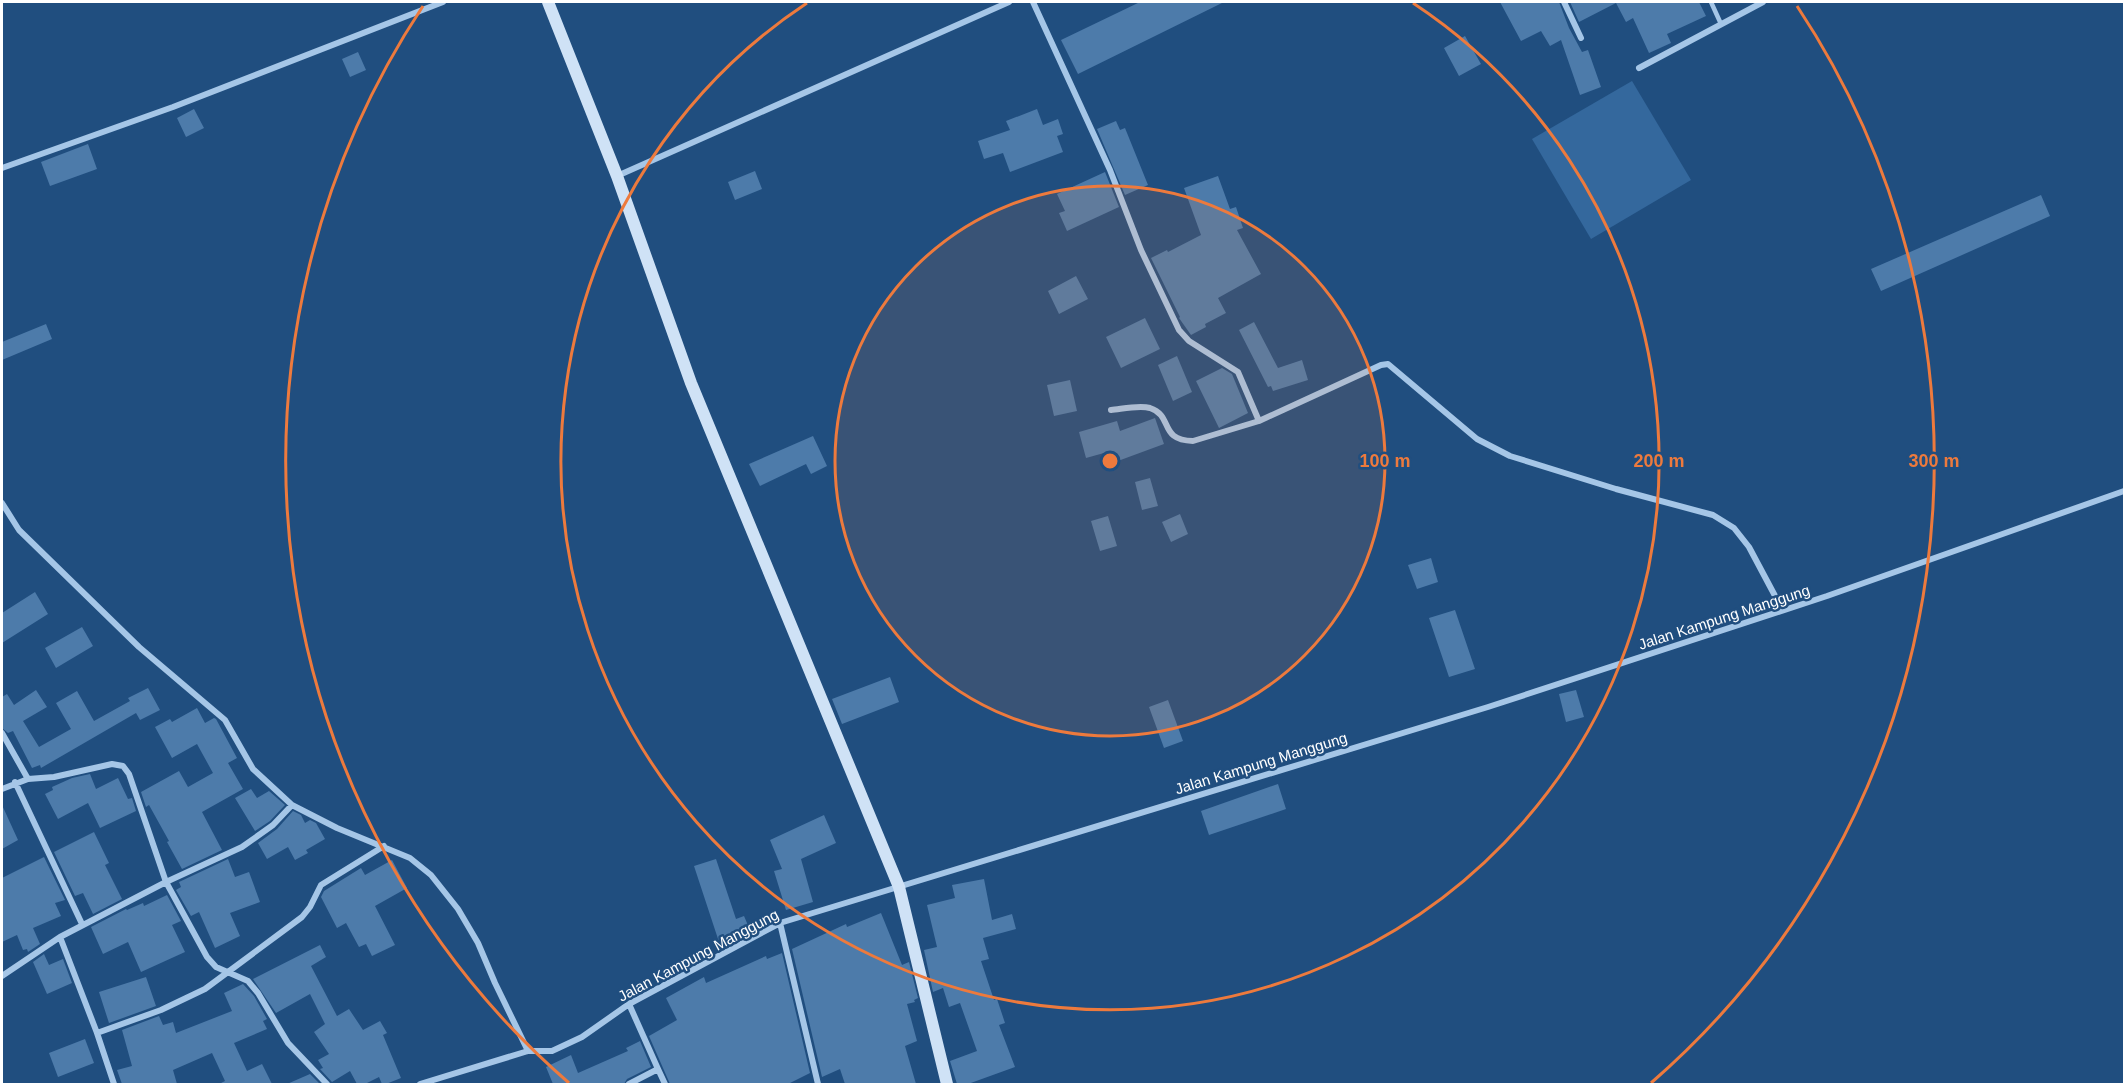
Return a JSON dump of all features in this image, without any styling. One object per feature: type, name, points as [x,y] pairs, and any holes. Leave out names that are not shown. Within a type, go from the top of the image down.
[{"type":"street","points":[[2,168],[172,107],[443,2]]},
{"type":"street","points":[[548,2],[617,176],[691,383],[899,887],[947,1084]]},
{"type":"street","points":[[617,176],[1009,2]]},
{"type":"street","points":[[1033,2],[1110,170],[1141,250],[1179,330],[1189,341],[1238,372],[1259,421]]},
{"type":"street","points":[[1564,2],[1581,38]]},
{"type":"street","points":[[1639,68],[1763,2]]},
{"type":"street","points":[[1111,410],[1147,407],[1161,415],[1173,437],[1182,441],[1193,441],[1259,421],[1381,365],[1388,364],[1477,439],[1510,456],[1713,516],[1734,528],[1749,547],[1782,609]]},
{"type":"street","name":"Jalan Kampung Manggung","points":[[420,1084],[528,1051],[552,1051],[582,1037],[629,1004],[780,924],[1488,706],[1827,596],[2124,491]]},
{"type":"street","points":[[2,503],[19,530],[130,639],[225,720],[253,769],[292,805],[336,828],[410,858],[431,875],[458,909],[478,943],[528,1051]]},
{"type":"street","points":[[2,733],[28,779]]},
{"type":"street","points":[[2,789],[15,782],[28,779],[54,777],[112,764],[123,766],[129,774],[166,882],[207,957],[216,967],[248,981],[258,993],[288,1043],[327,1084]]},
{"type":"street","points":[[15,782],[82,924]]},
{"type":"street","points":[[2,976],[82,924],[242,847],[273,825],[292,805]]},
{"type":"street","points":[[97,1033],[185,1000],[205,989],[302,917],[310,908],[321,885],[384,846]]},
{"type":"street","points":[[780,924],[818,1084]]},
{"type":"street","points":[[60,937],[114,1084]]},
{"type":"street","points":[[629,1004],[665,1084]]},
{"type":"street","points":[[629,1084],[658,1069]]},
{"type":"lane","points":[[1711,2],[1721,24]]},
{"type":"shaded area","points":[[1632,81],[1691,180],[1591,239],[1532,139]]},
{"type":"building","points":[[1140,2],[1224,2],[1078,74],[1061,40]]},
{"type":"building","points":[[1500,2],[1559,2],[1582,52],[1588,50],[1601,87],[1580,95],[1561,40],[1550,46],[1541,31],[1521,41]]},
{"type":"building","points":[[1570,2],[1699,2],[1706,16],[1667,34],[1671,43],[1649,53],[1633,18],[1626,22],[1616,3],[1579,22]]},
{"type":"building","points":[[1465,36],[1481,64],[1459,76],[1444,48]]},
{"type":"building","points":[[358,52],[366,70],[350,77],[342,59]]},
{"type":"building","points":[[194,109],[204,128],[186,137],[177,118]]},
{"type":"building","points":[[1037,109],[1043,125],[1058,119],[1063,134],[1057,136],[1063,152],[1010,172],[1003,153],[984,159],[978,141],[1010,130],[1006,121]]},
{"type":"building","points":[[1116,121],[1120,130],[1125,128],[1148,185],[1125,195],[1097,129]]},
{"type":"building","points":[[88,144],[97,169],[50,186],[41,162]]},
{"type":"building","points":[[755,171],[762,189],[735,200],[728,182]]},
{"type":"building","points":[[1105,172],[1119,207],[1067,231],[1059,213],[1065,211],[1057,194]]},
{"type":"building","points":[[1218,176],[1230,209],[1236,207],[1243,228],[1237,230],[1261,274],[1218,298],[1226,313],[1205,324],[1206,327],[1191,335],[1179,318],[1151,258],[1201,235],[1184,188]]},
{"type":"building","points":[[2041,195],[2050,216],[1881,291],[1871,269]]},
{"type":"building","points":[[1076,276],[1088,299],[1059,314],[1048,291]]},
{"type":"building","points":[[1145,318],[1160,349],[1121,368],[1106,337]]},
{"type":"building","points":[[1254,322],[1278,368],[1302,360],[1308,380],[1273,391],[1271,386],[1268,387],[1239,330]]},
{"type":"building","points":[[46,324],[52,339],[2,360],[2,342]]},
{"type":"building","points":[[1177,356],[1192,392],[1173,401],[1158,365]]},
{"type":"building","points":[[1222,368],[1232,374],[1248,413],[1219,428],[1196,381]]},
{"type":"building","points":[[1070,380],[1077,411],[1054,416],[1047,385]]},
{"type":"building","points":[[1155,418],[1164,444],[1107,465],[1104,453],[1086,458],[1079,432],[1117,421],[1120,431]]},
{"type":"building","points":[[813,436],[827,466],[811,474],[806,464],[760,486],[749,464]]},
{"type":"building","points":[[1150,478],[1158,506],[1142,510],[1135,482]]},
{"type":"building","points":[[1180,514],[1188,534],[1171,542],[1162,522]]},
{"type":"building","points":[[1108,516],[1117,546],[1100,551],[1091,521]]},
{"type":"building","points":[[1431,558],[1438,582],[1417,589],[1408,565]]},
{"type":"building","points":[[35,592],[48,614],[2,643],[2,613]]},
{"type":"building","points":[[1455,610],[1475,669],[1449,677],[1429,618]]},
{"type":"building","points":[[82,627],[93,646],[56,668],[45,648]]},
{"type":"building","points":[[890,677],[899,702],[842,724],[832,699]]},
{"type":"building","points":[[148,688],[160,710],[140,720],[136,713],[41,768],[40,765],[32,768],[13,731],[8,733],[2,728],[2,697],[7,694],[14,705],[36,690],[47,707],[23,721],[39,747],[71,729],[56,703],[77,691],[94,721],[130,701],[128,698]]},
{"type":"building","points":[[1576,690],[1584,717],[1566,722],[1559,694]]},
{"type":"building","points":[[1168,700],[1183,741],[1164,748],[1149,707]]},
{"type":"building","points":[[197,708],[205,723],[216,719],[237,758],[228,763],[243,789],[202,812],[222,850],[182,869],[149,805],[146,807],[141,792],[179,771],[188,787],[213,773],[197,744],[172,758],[155,727],[170,719],[172,722]]},
{"type":"building","points":[[90,774],[96,789],[118,778],[128,799],[132,798],[136,811],[100,828],[88,803],[58,819],[45,794],[53,790],[52,787],[72,778]]},
{"type":"building","points":[[1278,784],[1286,809],[1209,835],[1201,811]]},
{"type":"building","points":[[251,789],[257,798],[269,791],[285,805],[270,821],[255,831],[235,798]]},
{"type":"building","points":[[2,805],[18,840],[2,849]]},
{"type":"building","points":[[293,811],[301,815],[305,823],[310,820],[316,823],[325,839],[306,850],[308,853],[295,860],[288,847],[267,859],[258,843],[277,829]]},
{"type":"building","points":[[824,815],[836,843],[801,859],[813,902],[786,910],[774,871],[782,869],[770,840]]},
{"type":"building","points":[[94,832],[109,863],[105,865],[122,899],[93,914],[83,893],[75,896],[54,852]]},
{"type":"building","points":[[44,857],[65,900],[55,903],[61,916],[33,928],[40,944],[28,952],[27,949],[23,950],[17,935],[2,942],[2,878]]},
{"type":"building","points":[[228,859],[235,877],[249,872],[260,902],[230,913],[240,936],[215,948],[199,912],[191,916],[176,890],[181,887],[179,882]]},
{"type":"building","points":[[716,859],[736,919],[744,916],[750,930],[719,942],[694,866]]},
{"type":"building","points":[[392,860],[407,888],[375,906],[395,945],[372,956],[366,944],[359,947],[346,923],[337,928],[321,897],[324,891],[361,868],[365,875]]},
{"type":"building","points":[[984,879],[992,920],[1012,914],[1016,929],[983,938],[989,959],[981,961],[994,1000],[997,999],[1005,1023],[999,1025],[1015,1067],[968,1084],[957,1084],[950,1061],[977,1051],[960,1003],[949,1007],[943,988],[933,992],[924,950],[937,947],[927,905],[955,898],[952,885]]},
{"type":"building","points":[[167,895],[181,921],[172,925],[185,952],[141,972],[128,942],[103,954],[91,927],[126,909],[143,903],[144,906]]},
{"type":"building","points":[[881,913],[902,965],[909,962],[918,998],[914,1000],[915,1002],[907,1004],[917,1041],[905,1046],[916,1084],[845,1084],[840,1069],[822,1077],[792,949],[846,924],[847,927]]},
{"type":"building","points":[[320,945],[326,957],[311,966],[337,1016],[349,1009],[363,1030],[380,1021],[387,1033],[383,1035],[401,1078],[382,1084],[379,1077],[365,1084],[357,1084],[350,1071],[332,1082],[320,1069],[323,1068],[318,1060],[329,1054],[314,1032],[325,1024],[310,994],[276,1013],[253,979]]},
{"type":"building","points":[[782,953],[810,1073],[788,1084],[670,1084],[649,1036],[677,1020],[666,998],[704,977],[706,983],[766,956],[767,959]]},
{"type":"building","points":[[44,954],[49,965],[63,959],[72,983],[47,994],[33,962]]},
{"type":"building","points":[[146,977],[156,1006],[109,1023],[99,992]]},
{"type":"building","points":[[243,984],[254,996],[267,1019],[263,1021],[267,1029],[234,1043],[247,1071],[262,1064],[272,1084],[219,1084],[225,1081],[212,1053],[173,1070],[177,1084],[122,1084],[117,1070],[132,1066],[122,1030],[159,1016],[163,1025],[173,1022],[176,1033],[232,1011],[224,993]]},
{"type":"building","points":[[85,1039],[94,1063],[58,1077],[49,1053]]},
{"type":"building","points":[[640,1041],[651,1067],[627,1079],[624,1084],[553,1084],[546,1067],[571,1055],[578,1073],[628,1051],[626,1048]]},
{"type":"building","points":[[310,1074],[320,1084],[287,1084]]}]
